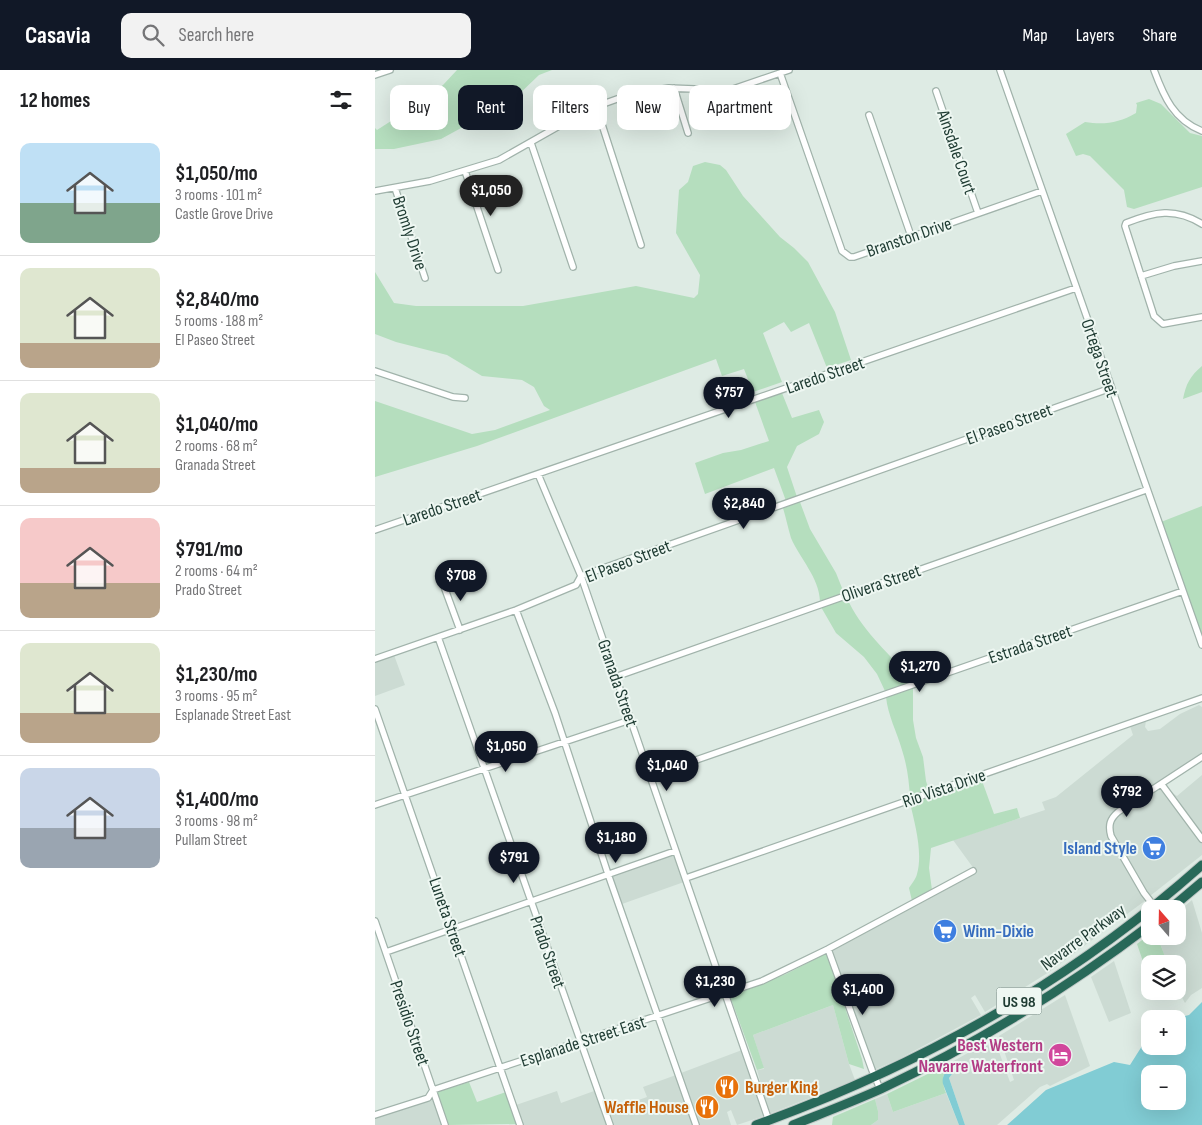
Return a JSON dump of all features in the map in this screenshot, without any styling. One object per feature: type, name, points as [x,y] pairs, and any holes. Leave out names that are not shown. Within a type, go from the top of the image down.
[{"type":"highway","name":"Navarre Parkway","points":[[1161,900],[1202,865]]},
{"type":"highway","points":[[1181,900],[1202,882]]},
{"type":"highway","name":"Navarre Parkway","points":[[756,1125],[875,1077],[987,1020],[1069,968],[1141,916]]},
{"type":"highway","name":"Navarre Parkway","points":[[793,1125],[880,1089],[993,1030],[1090,969],[1141,932]]},
{"type":"highway","points":[[1090,969],[1088,963],[1091,953]]},
{"type":"highway","points":[[1069,968],[1070,982]]},
{"type":"street","points":[[375,75],[390,70]]},
{"type":"street","points":[[679,88],[733,89],[789,70]]},
{"type":"street","name":"Ortega Street","points":[[1000,70],[1202,645]]},
{"type":"street","points":[[1154,70],[1164,96],[1173,111],[1189,125],[1202,131]]},
{"type":"street","name":"Branston Drive","points":[[779,73],[842,251],[850,257],[1042,191]]},
{"type":"street","name":"Ainsdale Court","points":[[936,91],[978,213]]},
{"type":"street","points":[[679,104],[688,133]]},
{"type":"street","points":[[869,115],[911,236]]},
{"type":"street","points":[[375,192],[430,181],[499,160],[552,130]]},
{"type":"street","points":[[603,130],[641,245]]},
{"type":"street","points":[[531,142],[573,267]]},
{"type":"street","points":[[465,171],[498,270]]},
{"type":"street","name":"Bromly Drive","points":[[395,188],[425,278]]},
{"type":"street","points":[[1202,224],[1174,212],[1160,212],[1126,223],[1125,226],[1125,232],[1155,316],[1160,323],[1202,317]]},
{"type":"street","points":[[1141,276],[1174,266],[1202,261]]},
{"type":"street","name":"Laredo Street","points":[[375,530],[1076,288]]},
{"type":"street","points":[[375,371],[453,398],[465,398]]},
{"type":"street","name":"El Paseo Street","points":[[375,659],[516,610],[576,585],[581,576],[1111,388]]},
{"type":"street","name":"Granada Street","points":[[538,474],[581,576],[769,1121]]},
{"type":"street","name":"Olivera Street","points":[[615,677],[1146,490]]},
{"type":"street","points":[[442,580],[460,630]]},
{"type":"street","name":"Estrada Street","points":[[650,776],[1183,591]]},
{"type":"street","points":[[516,610],[555,713],[697,1125]]},
{"type":"street","name":"Prado Street","points":[[438,637],[609,1125]]},
{"type":"street","name":"Rio Vista Drive","points":[[686,878],[1202,698]]},
{"type":"street","name":"Luneta Street","points":[[375,709],[520,1125]]},
{"type":"street","points":[[375,805],[630,720]]},
{"type":"street","points":[[1149,900],[1111,836],[1110,820],[1118,812],[1162,785],[1202,757]]},
{"type":"street","points":[[1162,785],[1202,839]]},
{"type":"street","points":[[386,952],[675,851]]},
{"type":"street","name":"Esplanade Street East","points":[[375,1115],[428,1098],[433,1090],[725,994],[785,971],[828,950],[973,871]]},
{"type":"street","name":"Presidio Street","points":[[375,921],[445,1125]]},
{"type":"street","points":[[828,950],[880,1089]]},
{"type":"shaded area","points":[[394,655],[405,685],[375,696],[375,662]]},
{"type":"shaded area","points":[[1199,705],[1202,707],[1202,753],[1117,809],[1108,819],[1107,832],[1146,900],[1141,900],[1141,904],[1049,972],[985,1012],[975,995],[971,998],[981,1015],[899,1059],[874,1070],[832,951],[977,873],[953,840],[1045,810],[1042,802],[1056,797],[1133,735],[1130,726],[1146,721],[1145,727],[1148,731],[1160,729],[1180,714]]},
{"type":"shaded area","points":[[1202,775],[1202,834],[1171,792],[1177,796]]},
{"type":"shaded area","points":[[1161,788],[1202,843],[1202,855],[1150,896],[1114,835],[1112,826],[1113,821],[1120,814]]},
{"type":"shaded area","points":[[674,855],[684,882],[622,904],[612,876]]},
{"type":"shaded area","points":[[1192,900],[1202,933],[1202,988],[1191,995],[1185,1003],[1183,1000],[1186,1000],[1186,955],[1164,955],[1161,945],[1186,945],[1186,905]]},
{"type":"shaded area","points":[[1114,961],[1131,1013],[1109,1022],[1091,977]]},
{"type":"shaded area","points":[[1065,995],[1090,1066],[1050,1086],[1047,1084],[1040,1087],[997,1125],[965,1125],[949,1078],[955,1070],[952,1062],[994,1038],[1010,1082],[1014,1080],[999,1036]]},
{"type":"shaded area","points":[[833,1005],[855,1080],[769,1114],[757,1070],[764,1069],[753,1035]]},
{"type":"shaded area","points":[[742,1050],[764,1116],[737,1125],[731,1110],[727,1112],[731,1125],[699,1125],[681,1073]]},
{"type":"shaded area","points":[[676,1075],[694,1125],[612,1125],[607,1111],[647,1097],[643,1087]]},
{"type":"shaded area","points":[[557,1091],[561,1103],[594,1091],[607,1125],[523,1125],[516,1105]]},
{"type":"shaded area","points":[[946,1093],[959,1125],[871,1125],[878,1120],[875,1099],[887,1094],[893,1112]]},
{"type":"shaded area","points":[[432,1096],[443,1125],[375,1125],[375,1118],[429,1100]]},
{"type":"green space","points":[[457,70],[552,70],[539,75],[523,90],[523,85],[458,85],[458,130],[441,139],[394,149],[375,149],[375,128],[377,130],[390,122],[390,130],[448,130],[448,85],[443,85]]},
{"type":"green space","points":[[1149,99],[1161,104],[1190,133],[1202,136],[1202,187],[1134,209],[1127,207],[1124,190],[1090,156],[1083,154],[1076,156],[1066,134],[1085,122],[1105,123],[1124,119],[1136,113],[1136,103]]},
{"type":"green space","points":[[705,162],[720,165],[726,170],[743,196],[780,237],[808,262],[835,312],[851,360],[827,368],[809,323],[791,332],[784,322],[763,333],[782,382],[753,392],[744,369],[722,376],[716,359],[477,446],[375,477],[375,401],[472,434],[495,430],[550,410],[544,406],[534,387],[522,380],[482,376],[447,355],[396,342],[375,334],[375,272],[394,303],[416,306],[523,306],[636,286],[694,298],[698,294],[700,275],[676,233],[679,190],[688,182],[693,166]]},
{"type":"green space","points":[[1202,366],[1202,392],[1183,399],[1189,381]]},
{"type":"green space","points":[[782,393],[792,418],[819,410],[824,422],[819,434],[797,446],[787,467],[797,497],[786,501],[774,468],[705,494],[695,463],[723,453],[741,450],[769,441],[755,402]]},
{"type":"green space","points":[[800,502],[810,529],[836,573],[844,593],[820,601],[813,576],[791,538],[783,508]]},
{"type":"green space","points":[[1202,506],[1202,637],[1161,522]]},
{"type":"green space","points":[[847,598],[852,609],[867,630],[909,676],[911,682],[885,691],[877,674],[864,657],[836,633],[821,607]]},
{"type":"green space","points":[[913,687],[913,720],[916,738],[923,757],[929,790],[910,797],[905,761],[886,697]]},
{"type":"green space","points":[[981,778],[994,814],[1017,808],[1020,818],[931,848],[929,868],[932,890],[912,901],[909,888],[916,876],[919,857],[918,838],[910,803]]},
{"type":"green space","points":[[1141,941],[1141,945],[1161,945],[1164,955],[1141,956],[1137,944]]},
{"type":"green space","points":[[827,953],[864,1069],[849,1064],[833,1005],[753,1035],[764,1068],[757,1070],[730,996],[786,974]]},
{"type":"green space","points":[[946,1065],[943,1080],[946,1093],[893,1112],[887,1094]]},
{"type":"green space","points":[[469,1082],[477,1102],[506,1092],[517,1124],[448,1125],[437,1092]]},
{"type":"green space","points":[[875,1099],[878,1120],[871,1125],[832,1125],[833,1117]]},
{"type":"water","points":[[1202,1002],[1202,1125],[1007,1125],[1046,1090],[1114,1062],[1130,1065],[1141,1048],[1141,1055],[1186,1055],[1186,1016]]},
{"type":"water","points":[[952,1062],[955,1070],[949,1078],[965,1125],[959,1125],[943,1084],[946,1065]]},
{"type":"place","name":"Island Style","points":[[1154,848]]},
{"type":"place","name":"Winn-Dixie","points":[[945,931]]},
{"type":"place","name":"Best Western Navarre Waterfront","points":[[1060,1055]]},
{"type":"place","name":"Burger King","points":[[727,1087]]},
{"type":"place","name":"Waffle House","points":[[707,1107]]}]
